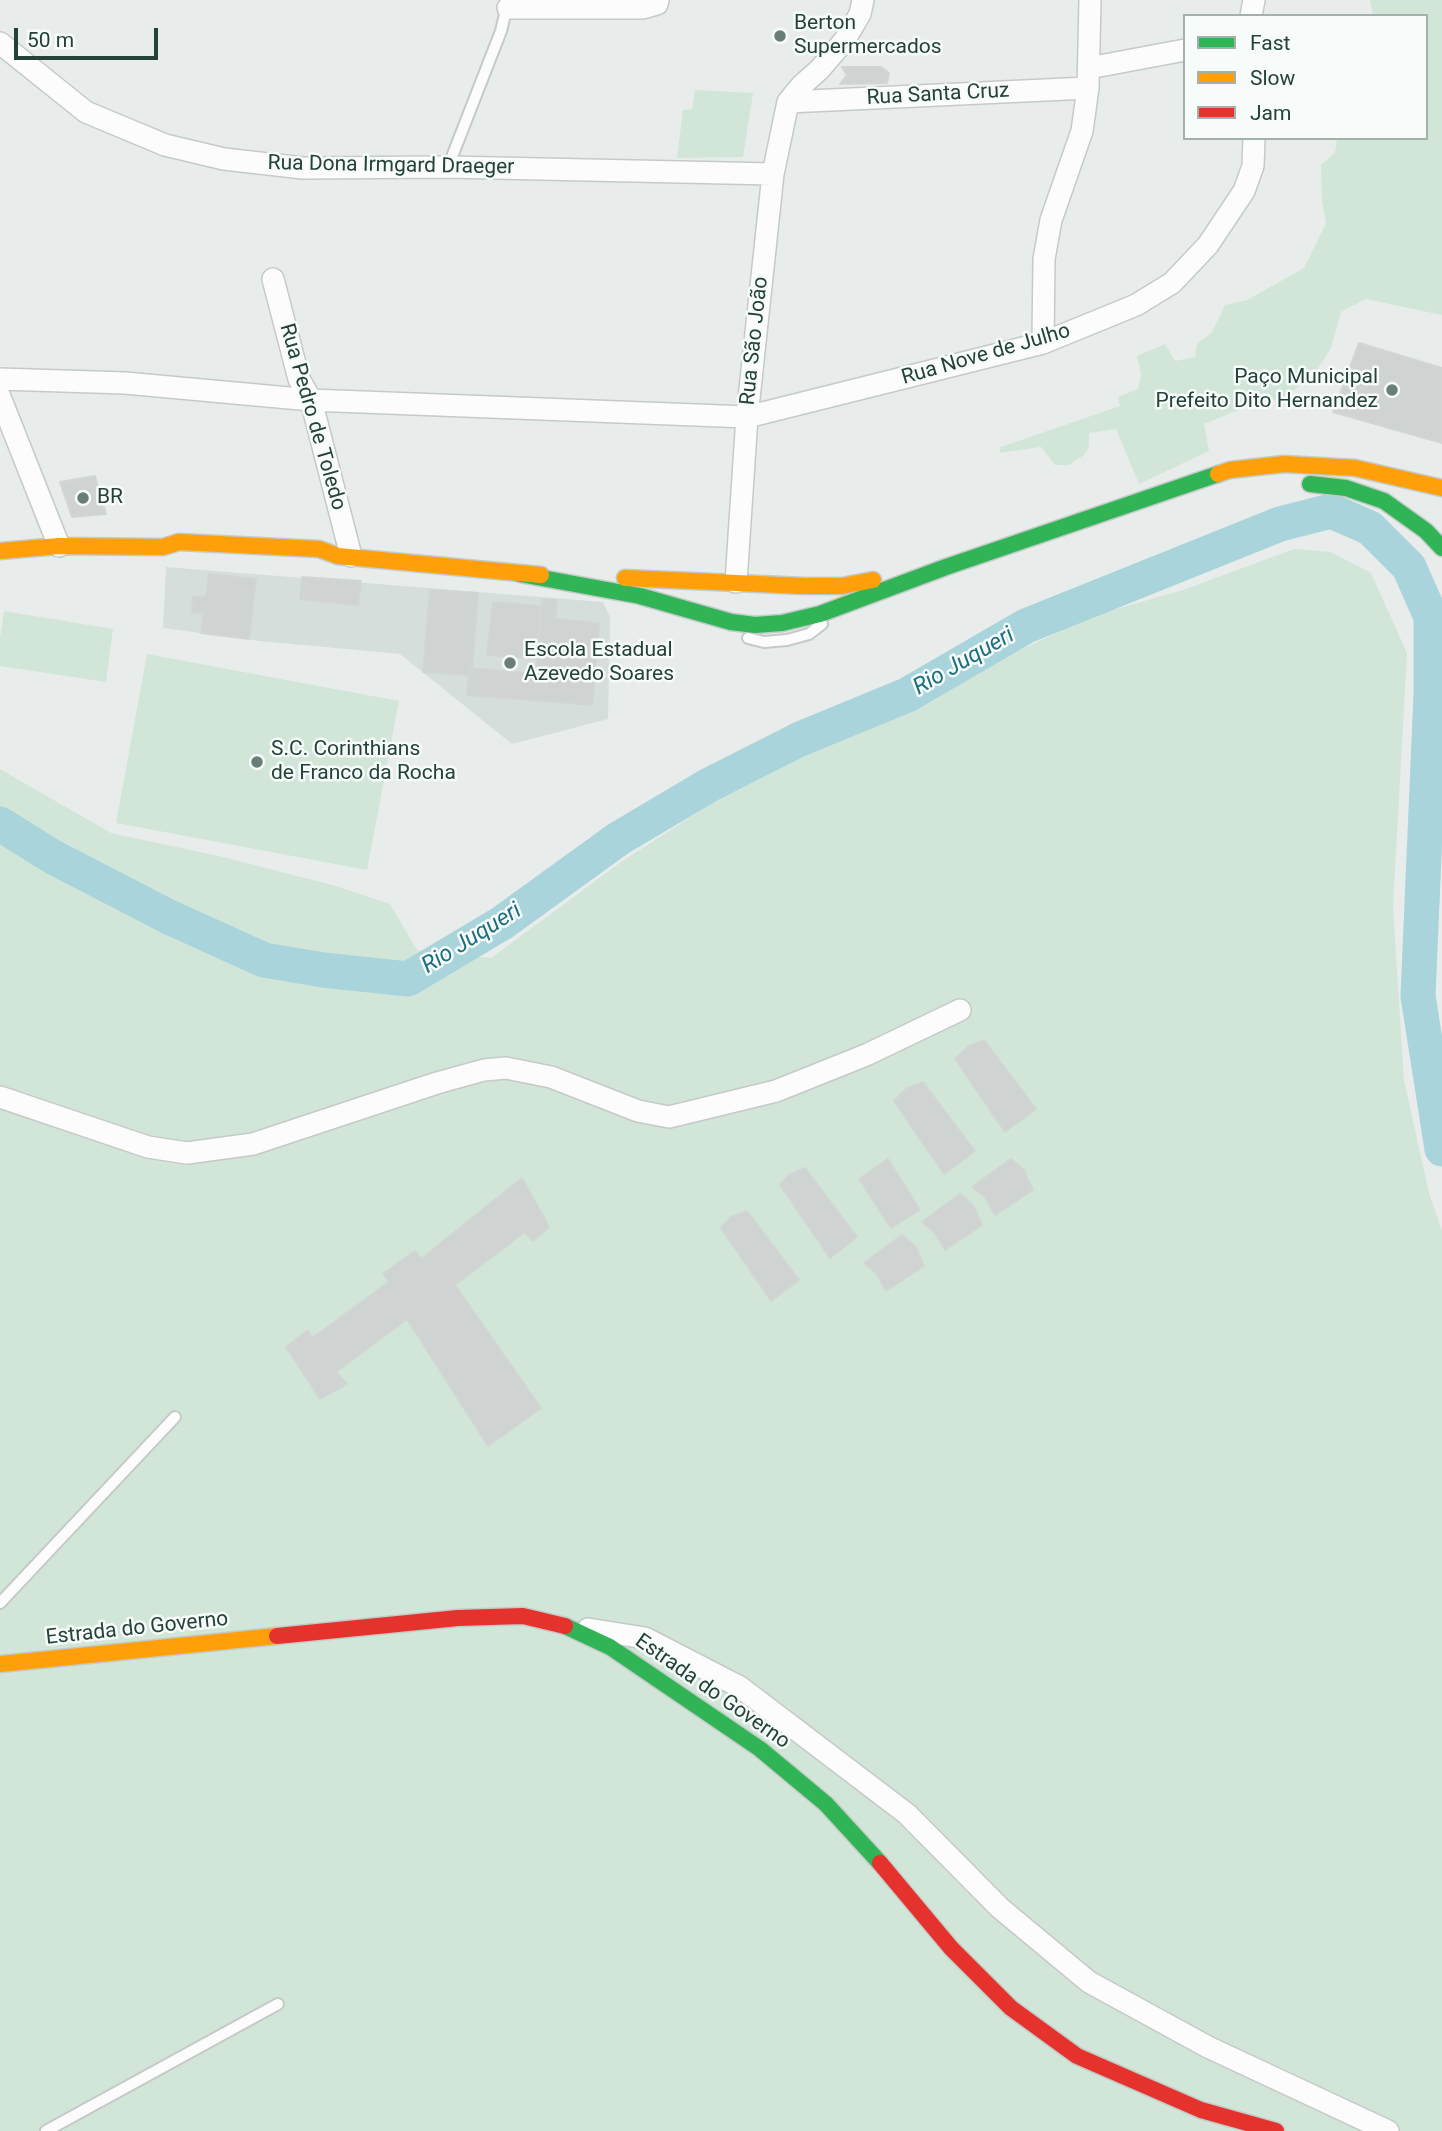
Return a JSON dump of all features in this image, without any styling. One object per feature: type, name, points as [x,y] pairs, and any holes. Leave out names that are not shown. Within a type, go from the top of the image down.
[{"type":"main road","points":[[520,574],[640,596],[731,622],[755,625],[782,623],[820,614],[946,566],[1230,470],[1284,464],[1354,468],[1442,488]]},
{"type":"main road","points":[[1296,483],[1346,488],[1384,501],[1426,531],[1442,548]]},
{"type":"main road","points":[[1162,492],[1228,487]]},
{"type":"main road","points":[[0,551],[59,546],[163,547],[177,554],[320,562],[344,556],[520,574],[804,586],[842,586],[946,566]]},
{"type":"main road","points":[[640,596],[712,592],[736,582]]},
{"type":"main road","name":"Estrada do Governo","points":[[0,1664],[457,1618],[523,1616],[563,1625],[610,1647],[760,1749],[808,1788],[869,1850],[951,1948],[1011,2008],[1077,2056],[1202,2110],[1276,2131]]},
{"type":"street","points":[[506,4],[643,8],[657,5],[658,0]]},
{"type":"street","points":[[788,102],[844,41],[860,14],[863,0]]},
{"type":"street","points":[[1043,343],[1044,258],[1048,233],[1082,131],[1088,78],[1090,0]]},
{"type":"street","name":"Rua Dona Irmgard Draeger","points":[[0,43],[86,112],[165,145],[224,159],[303,168],[448,167],[773,174]]},
{"type":"street","name":"Rua Santa Cruz","points":[[788,102],[1088,78],[1183,51]]},
{"type":"street","name":"Rua São João","points":[[736,582],[747,417],[773,174],[788,102]]},
{"type":"street","name":"Rua Nove de Julho","points":[[0,380],[125,383],[311,400],[747,417],[1043,343],[1136,305],[1172,283],[1208,245],[1244,191],[1253,166],[1254,140]]},
{"type":"street","name":"Rua Pedro de Toledo","points":[[273,279],[299,379],[311,400],[344,556]]},
{"type":"street","points":[[0,397],[59,546]]},
{"type":"street","points":[[0,1097],[148,1147],[187,1153],[253,1144],[437,1083],[484,1070],[506,1068],[551,1077],[638,1111],[669,1117],[776,1091],[866,1055],[960,1010]]},
{"type":"street","points":[[563,1625],[645,1638],[740,1687],[907,1814],[1000,1908],[1088,1982],[1208,2047],[1388,2131]]},
{"type":"lane","points":[[448,167],[501,31],[506,4]]},
{"type":"lane","points":[[0,1603],[175,1417]]},
{"type":"lane","points":[[46,2131],[278,2004]]},
{"type":"shaded area","name":"Escola Estadual Azevedo Soares","points":[[166,567],[603,602],[610,617],[608,719],[512,744],[400,654],[260,641],[163,628]]},
{"type":"green space","points":[[1370,0],[1442,0],[1442,315],[1366,299],[1341,312],[1331,348],[1315,373],[1284,398],[1253,404],[1204,424],[1209,451],[1139,484],[1116,429],[1089,433],[1089,447],[1084,455],[1069,465],[1055,465],[1041,447],[999,453],[1001,447],[1120,406],[1118,397],[1138,389],[1141,374],[1137,356],[1165,344],[1175,361],[1195,357],[1197,344],[1212,332],[1225,305],[1247,300],[1304,268],[1326,223],[1321,165],[1335,153],[1337,140],[1428,140],[1428,14],[1373,14]]},
{"type":"green space","points":[[695,90],[753,93],[743,157],[677,158],[683,110],[692,109]]},
{"type":"green space","points":[[1294,549],[1331,552],[1371,573],[1407,653],[1393,907],[1404,1080],[1429,1193],[1442,1231],[1442,2131],[0,2131],[0,769],[111,833],[223,857],[336,886],[390,904],[417,950],[491,958],[621,862],[749,779],[911,710],[1000,659],[1098,614],[1183,590]]},
{"type":"green space","points":[[4,611],[113,629],[106,682],[0,666]]},
{"type":"green space","name":"S.C. Corinthians de Franco da Rocha","points":[[147,654],[399,701],[367,870],[116,823]]},
{"type":"building","points":[[842,67],[881,67],[889,73],[887,83],[840,84],[847,75]]},
{"type":"building","name":"Paço Municipal Prefeito Dito Hernandez","points":[[1359,343],[1442,368],[1442,443],[1333,412]]},
{"type":"building","name":"BR","points":[[95,476],[106,514],[72,517],[60,482]]},
{"type":"building","points":[[209,574],[256,579],[249,639],[201,633],[204,613],[192,612],[193,596],[206,597]]},
{"type":"building","points":[[302,577],[361,581],[358,605],[300,599]]},
{"type":"building","points":[[430,590],[478,593],[472,669],[470,668],[469,675],[423,672]]},
{"type":"building","points":[[542,599],[557,600],[555,619],[599,623],[592,705],[467,695],[470,668],[536,674]]},
{"type":"building","points":[[493,602],[541,606],[537,659],[487,655]]},
{"type":"building","points":[[984,1040],[1036,1109],[1005,1132],[955,1059],[969,1046]]},
{"type":"building","points":[[923,1082],[975,1151],[944,1174],[894,1101],[907,1088]]},
{"type":"building","points":[[888,1159],[920,1210],[891,1228],[859,1179]]},
{"type":"building","points":[[1011,1159],[1024,1170],[1033,1190],[995,1215],[986,1198],[972,1187]]},
{"type":"building","points":[[805,1168],[857,1237],[830,1258],[780,1185],[790,1174]]},
{"type":"building","points":[[522,1178],[549,1227],[533,1241],[525,1232],[455,1285],[541,1408],[488,1446],[407,1319],[336,1372],[347,1384],[320,1399],[286,1347],[308,1330],[312,1338],[389,1282],[383,1274],[415,1251],[421,1259]]},
{"type":"building","points":[[960,1194],[973,1205],[982,1225],[945,1250],[935,1233],[922,1222]]},
{"type":"building","points":[[747,1211],[799,1280],[771,1301],[721,1228],[731,1217]]},
{"type":"building","points":[[902,1235],[915,1246],[924,1266],[886,1291],[877,1274],[864,1263]]},
{"type":"waterway","name":"Rio Juqueri","points":[[0,824],[53,857],[169,917],[264,960],[323,970],[408,979],[502,923],[618,839],[709,785],[800,739],[907,695],[1026,626],[1280,524],[1331,511],[1370,528],[1409,567],[1431,617],[1431,694],[1418,996],[1442,1149]]},
{"type":"traffic: fast","points":[[520,574],[640,596],[731,622],[755,625],[782,623],[820,614],[946,567],[1218,474]]},
{"type":"traffic: fast","points":[[1310,484],[1346,488],[1384,501],[1426,531],[1442,548]]},
{"type":"traffic: fast","points":[[565,1626],[610,1647],[760,1749],[826,1804],[880,1863]]},
{"type":"traffic: slow","points":[[1218,474],[1230,470],[1284,464],[1355,468],[1442,488]]},
{"type":"traffic: slow","points":[[0,551],[59,546],[163,547],[179,542],[319,549],[338,556],[541,575]]},
{"type":"traffic: slow","points":[[625,578],[804,586],[842,586],[873,580]]},
{"type":"traffic: slow","points":[[0,1664],[277,1636]]},
{"type":"traffic: jam","points":[[277,1636],[458,1618],[523,1616],[565,1626]]},
{"type":"traffic: jam","points":[[880,1863],[951,1948],[1011,2008],[1077,2056],[1201,2110],[1276,2131]]},
{"type":"place","name":"Berton Supermercados","points":[[780,36]]},
{"type":"place","name":"Paço Municipal Prefeito Dito Hernandez","points":[[1392,390]]},
{"type":"place","name":"BR","points":[[83,498]]},
{"type":"place","name":"Escola Estadual Azevedo Soares","points":[[510,663]]},
{"type":"place","name":"S.C. Corinthians de Franco da Rocha","points":[[257,762]]}]
